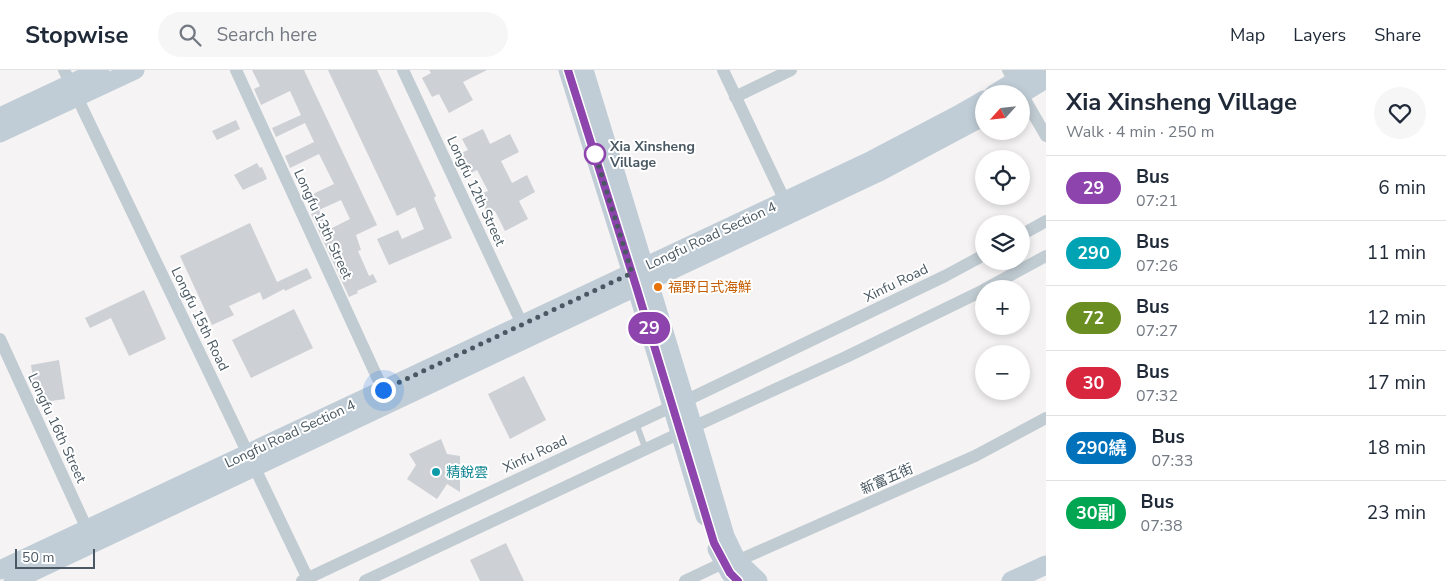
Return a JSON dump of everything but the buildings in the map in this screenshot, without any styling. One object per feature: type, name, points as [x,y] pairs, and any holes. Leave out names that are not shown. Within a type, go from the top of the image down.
[{"type":"street","points":[[0,118],[100,70]]},
{"type":"street","points":[[0,133],[71,84],[135,70]]},
{"type":"street","name":"Longfu 13th Street","points":[[236,70],[383,390]]},
{"type":"street","name":"Longfu 12th Street","points":[[403,70],[522,324]]},
{"type":"street","points":[[568,70],[640,277],[679,403],[714,543],[730,562],[758,581]]},
{"type":"street","points":[[584,70],[640,277]]},
{"type":"street","points":[[723,70],[785,201]]},
{"type":"street","points":[[735,96],[791,70]]},
{"type":"street","points":[[1016,85],[1032,70]]},
{"type":"street","points":[[1016,85],[1046,78],[1042,70]]},
{"type":"street","name":"Longfu 15th Road","points":[[71,84],[306,580]]},
{"type":"street","name":"Longfu Road Section 4","points":[[13,581],[250,461],[383,390],[522,324],[640,277],[785,201],[872,160],[975,105]]},
{"type":"street","points":[[1030,109],[1046,136]]},
{"type":"street","name":"Longfu Road Section 4","points":[[0,570],[87,529],[250,461],[640,277],[877,173],[975,121]]},
{"type":"street","points":[[1030,230],[1046,221]]},
{"type":"street","points":[[1002,280],[1046,256]]},
{"type":"street","name":"Xinfu Road","points":[[306,580],[909,293],[975,260]]},
{"type":"street","points":[[365,581],[846,357],[975,294]]},
{"type":"street","name":"Longfu 16th Street","points":[[0,339],[87,529]]},
{"type":"street","name":"新富五街","points":[[685,581],[976,456],[1046,418]]},
{"type":"street","points":[[730,562],[730,573],[738,581]]},
{"type":"street","points":[[1011,581],[1046,565]]},
{"type":"lane","points":[[636,423],[646,450]]},
{"type":"bus line","name":"29","points":[[568,70],[714,543],[723,562],[738,581]]},
{"type":"place","name":"Xia Xinsheng Village","points":[[595,154]]},
{"type":"place","name":"福野日式海鮮","points":[[658,287]]},
{"type":"place","name":"精銳雲","points":[[436,472]]},
{"type":"route","points":[[383,390],[632,273],[595,154]]}]
